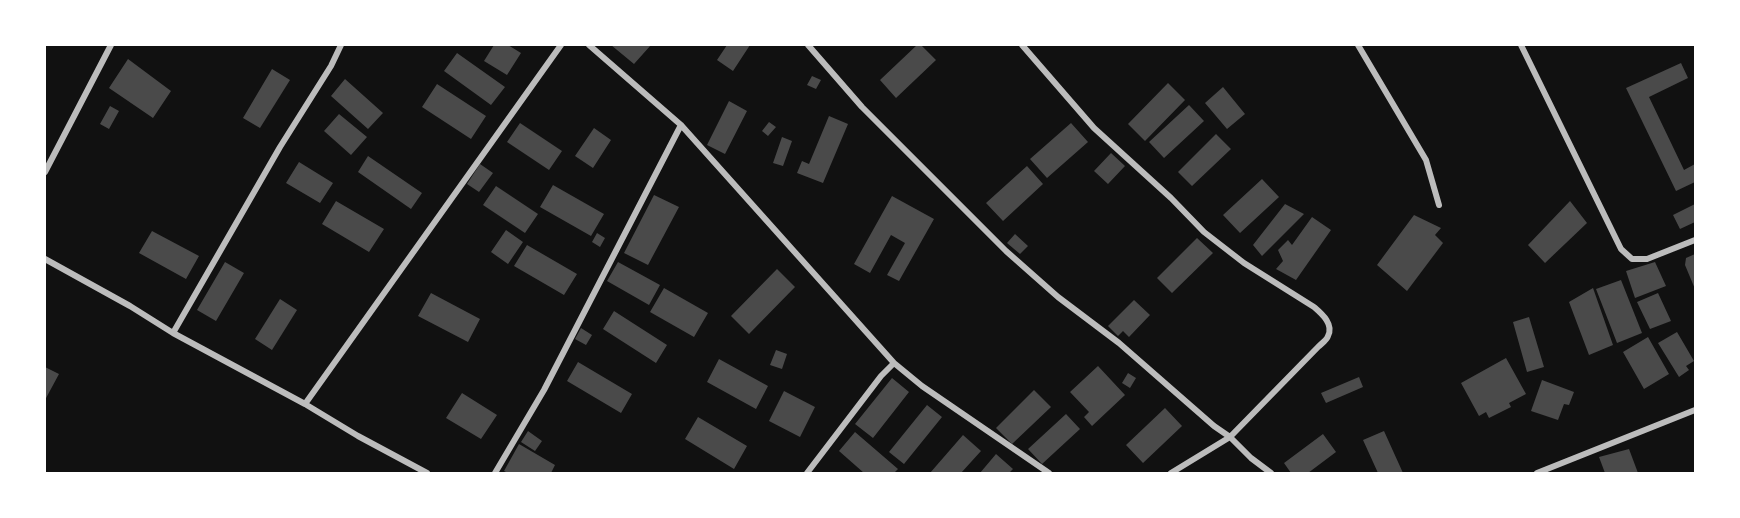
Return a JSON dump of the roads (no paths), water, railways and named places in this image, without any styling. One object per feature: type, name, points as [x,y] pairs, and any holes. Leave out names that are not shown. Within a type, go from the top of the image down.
[{"type":"street","points":[[45,172],[111,45]]},
{"type":"street","points":[[173,333],[279,147],[331,66],[341,45]]},
{"type":"street","points":[[305,404],[561,45]]},
{"type":"street","points":[[589,45],[681,125],[894,363],[921,386],[1049,473]]},
{"type":"street","points":[[808,45],[862,107],[1006,251],[1058,297],[1119,343],[1271,473]]},
{"type":"street","points":[[1022,45],[1094,128],[1171,198],[1204,232],[1244,263],[1314,307],[1324,315],[1330,325],[1328,336],[1230,437],[1171,473]]},
{"type":"street","points":[[1358,45],[1426,160],[1440,205]]},
{"type":"street","points":[[1521,45],[1621,249],[1632,259],[1647,259],[1695,240]]},
{"type":"street","points":[[495,473],[544,390],[681,125]]},
{"type":"street","points":[[45,259],[130,306],[173,333],[427,473]]},
{"type":"street","points":[[807,473],[881,376],[894,363]]},
{"type":"street","points":[[1537,473],[1695,410]]},
{"type":"street","points":[[1555,466],[1558,473]]}]
